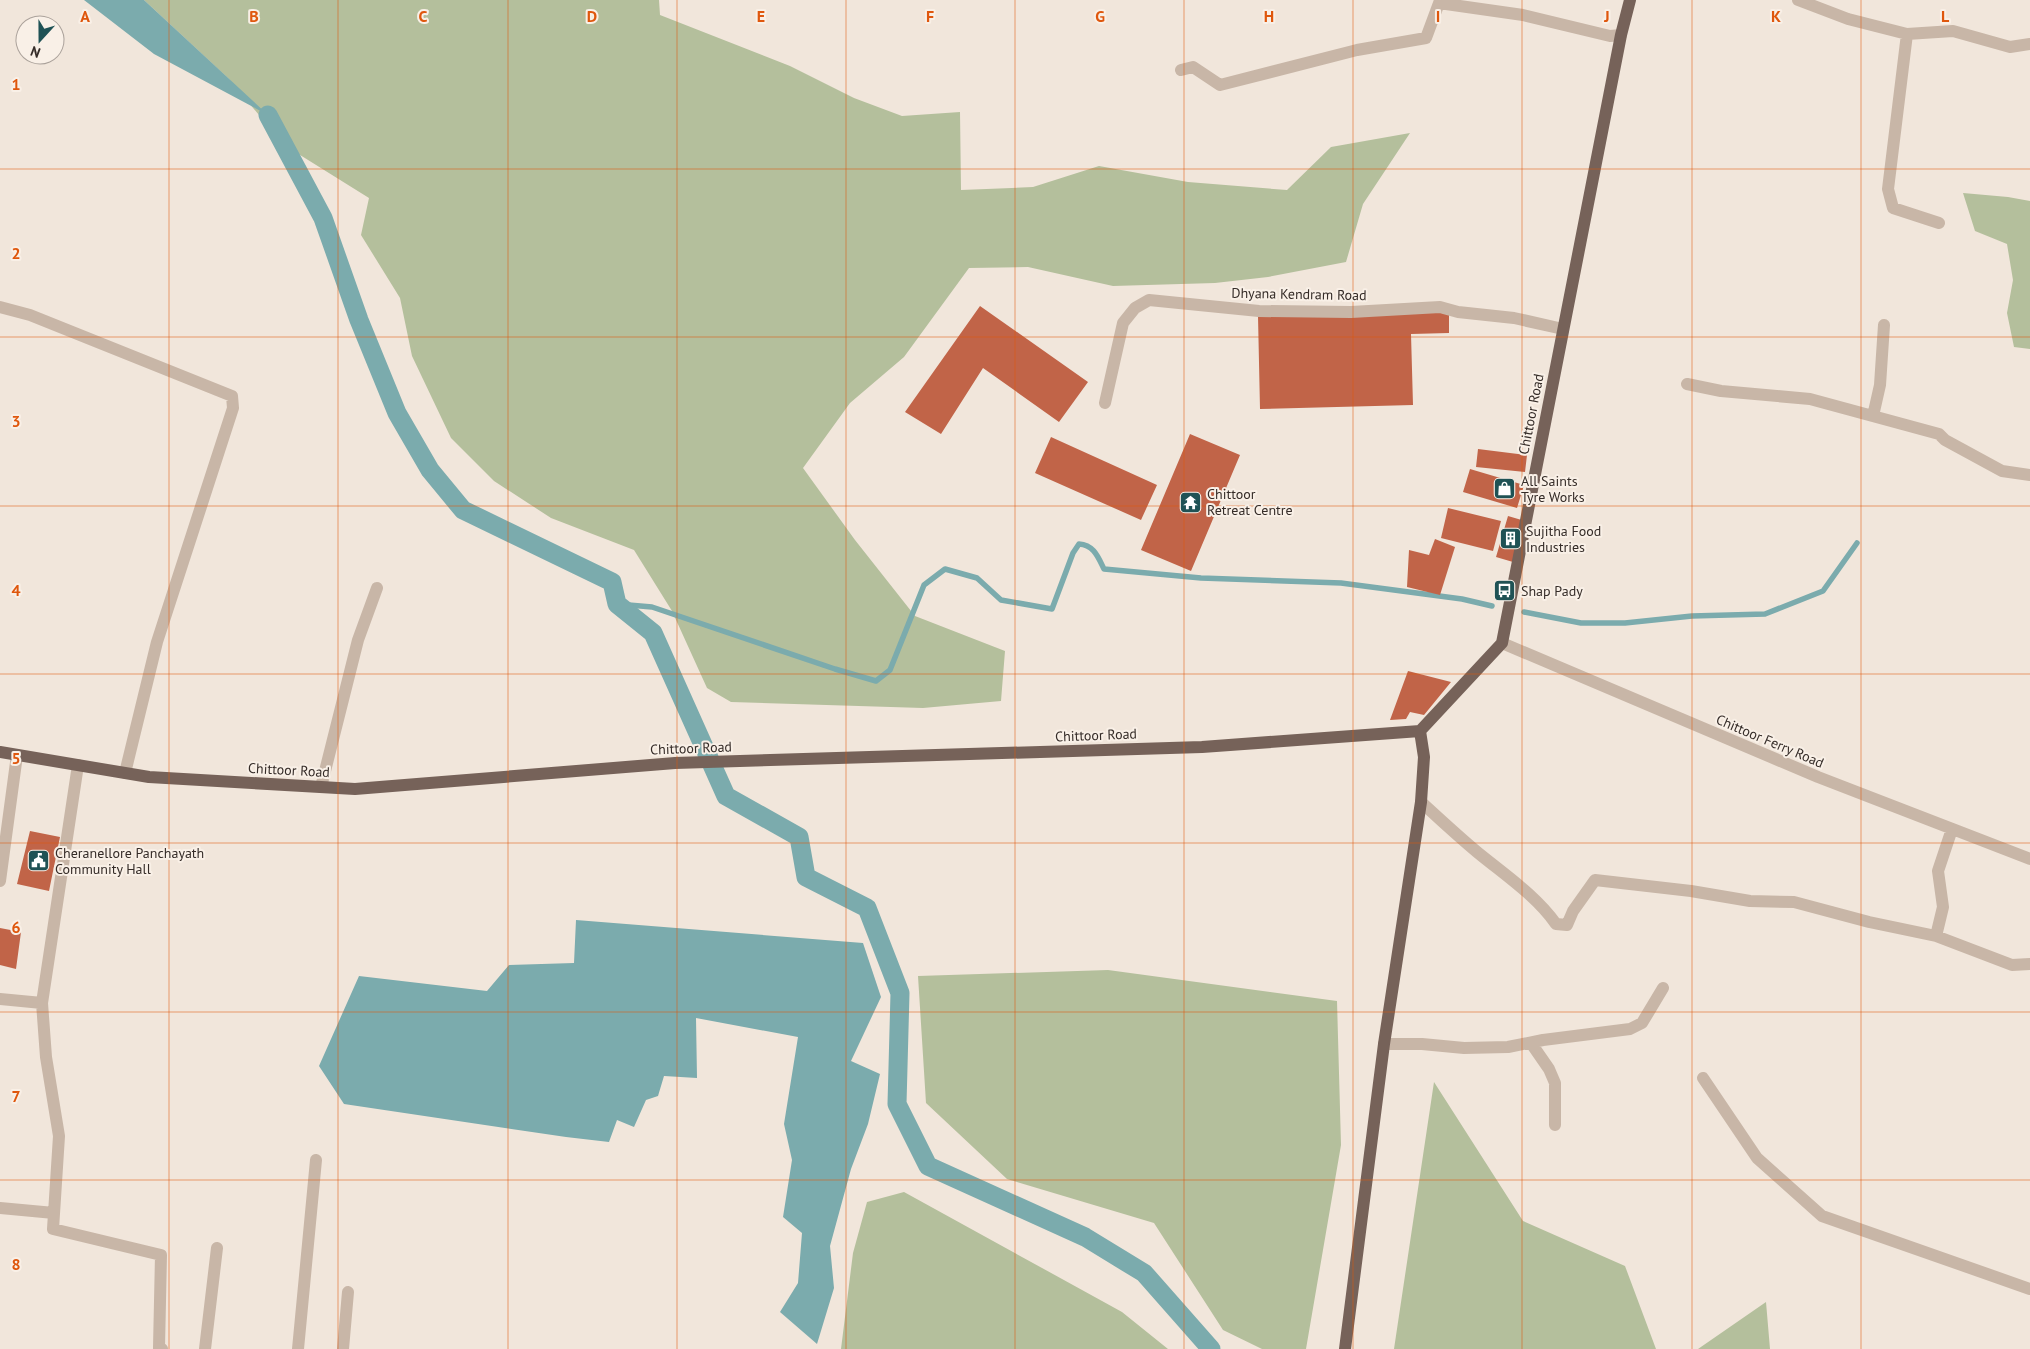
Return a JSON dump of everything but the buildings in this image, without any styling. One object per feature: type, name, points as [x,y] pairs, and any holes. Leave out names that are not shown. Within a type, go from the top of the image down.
[{"type":"main road","name":"Chittoor Road","points":[[1502,643],[1621,35],[1630,0]]},
{"type":"main road","points":[[1345,1349],[1384,1044],[1421,802],[1424,757],[1420,731],[1502,643]]},
{"type":"main road","name":"Chittoor Road","points":[[0,752],[149,777],[355,789],[675,763],[1202,747],[1420,731]]},
{"type":"street","points":[[1798,0],[1848,19],[1907,34],[1953,31],[2010,47],[2030,44]]},
{"type":"street","points":[[1181,70],[1192,67],[1220,85],[1357,50],[1426,38],[1439,3],[1523,15],[1610,36],[1621,35]]},
{"type":"street","points":[[1907,34],[1888,189],[1893,208],[1939,223]]},
{"type":"street","name":"Dhyana Kendram Road","points":[[1105,403],[1123,323],[1135,308],[1149,300],[1259,311],[1351,312],[1440,307],[1458,312],[1514,318],[1563,329]]},
{"type":"street","points":[[0,307],[30,314],[232,396],[233,408],[157,642],[125,773]]},
{"type":"street","points":[[1873,416],[1880,385],[1884,325]]},
{"type":"street","points":[[1688,384],[1721,391],[1810,399],[1939,434],[1945,440],[2002,471],[2030,475]]},
{"type":"street","points":[[321,787],[358,640],[377,588]]},
{"type":"street","name":"Chittoor Ferry Road","points":[[1502,643],[1818,777],[2030,859]]},
{"type":"street","points":[[0,881],[17,755]]},
{"type":"street","points":[[78,765],[42,1003],[46,1058],[59,1136],[52,1229],[161,1255],[159,1348],[162,1349]]},
{"type":"street","points":[[1421,802],[1469,846],[1547,911],[1556,924],[1567,924],[1573,911],[1595,880],[1691,891],[1750,901],[1794,902],[1869,922],[1936,936],[2012,965],[2030,964]]},
{"type":"street","points":[[1936,936],[1944,907],[1938,871],[1952,829]]},
{"type":"street","points":[[1384,1044],[1422,1044],[1464,1048],[1508,1047],[1531,1042],[1630,1029],[1642,1023],[1663,988]]},
{"type":"street","points":[[0,999],[42,1003]]},
{"type":"street","points":[[1531,1042],[1549,1069],[1555,1083],[1555,1125]]},
{"type":"street","points":[[1703,1078],[1757,1158],[1822,1216],[2030,1289]]},
{"type":"street","points":[[298,1349],[316,1160]]},
{"type":"street","points":[[0,1208],[54,1213]]},
{"type":"street","points":[[205,1349],[217,1248]]},
{"type":"street","points":[[343,1349],[348,1292]]},
{"type":"green space","points":[[144,0],[659,0],[660,15],[790,66],[854,98],[902,116],[960,112],[961,190],[1033,187],[1099,166],[1188,182],[1287,190],[1331,147],[1410,133],[1363,204],[1346,262],[1268,277],[1215,283],[1113,286],[1028,267],[969,268],[904,357],[850,403],[803,468],[855,540],[915,616],[1005,651],[1001,701],[923,708],[731,702],[707,688],[672,611],[634,550],[551,518],[494,481],[451,438],[412,356],[400,298],[361,235],[369,198],[284,145],[229,79]]},
{"type":"green space","points":[[1963,193],[2030,201],[2030,349],[2014,347],[2007,313],[2013,280],[2007,244],[1975,231]]},
{"type":"green space","points":[[1108,970],[1337,1001],[1341,1145],[1306,1349],[1262,1349],[1223,1330],[1154,1223],[1007,1179],[926,1103],[918,976]]},
{"type":"green space","points":[[1434,1082],[1523,1221],[1625,1266],[1656,1349],[1394,1349]]},
{"type":"green space","points":[[904,1192],[1122,1312],[1168,1349],[841,1349],[853,1253],[867,1202]]},
{"type":"green space","points":[[1766,1302],[1770,1349],[1698,1349]]},
{"type":"water","points":[[84,0],[144,0],[268,115],[154,54]]},
{"type":"water","points":[[576,920],[863,943],[881,997],[851,1061],[880,1074],[868,1124],[851,1169],[830,1246],[834,1288],[817,1344],[780,1312],[798,1283],[802,1233],[783,1217],[792,1160],[784,1124],[798,1037],[696,1018],[697,1078],[664,1076],[658,1096],[646,1100],[634,1127],[617,1120],[609,1142],[344,1104],[319,1066],[359,976],[487,991],[509,965],[574,963]]},
{"type":"waterway","points":[[268,115],[323,218],[359,320],[397,413],[430,470],[463,510],[612,582],[617,604],[653,633],[726,796],[799,837],[806,877],[867,908],[900,993],[897,1104],[928,1166],[1085,1237],[1144,1273],[1211,1349]]},
{"type":"waterway","points":[[1524,612],[1581,623],[1625,623],[1692,616],[1765,614],[1823,591],[1857,543]]},
{"type":"waterway","points":[[617,604],[652,607],[876,681],[890,670],[924,585],[945,569],[977,578],[1001,600],[1052,609],[1073,553],[1079,544],[1092,549],[1104,569],[1201,578],[1341,583],[1462,599],[1492,606]]},
{"type":"place","name":"All Saints Tyre Works","points":[[1505,489]]},
{"type":"place","name":"Chittoor Retreat Centre","points":[[1191,502]]},
{"type":"place","name":"Sujitha Food Industries","points":[[1510,539]]},
{"type":"place","name":"Shap Pady","points":[[1505,591]]},
{"type":"place","name":"Cheranellore Panchayath Community Hall","points":[[39,861]]}]
